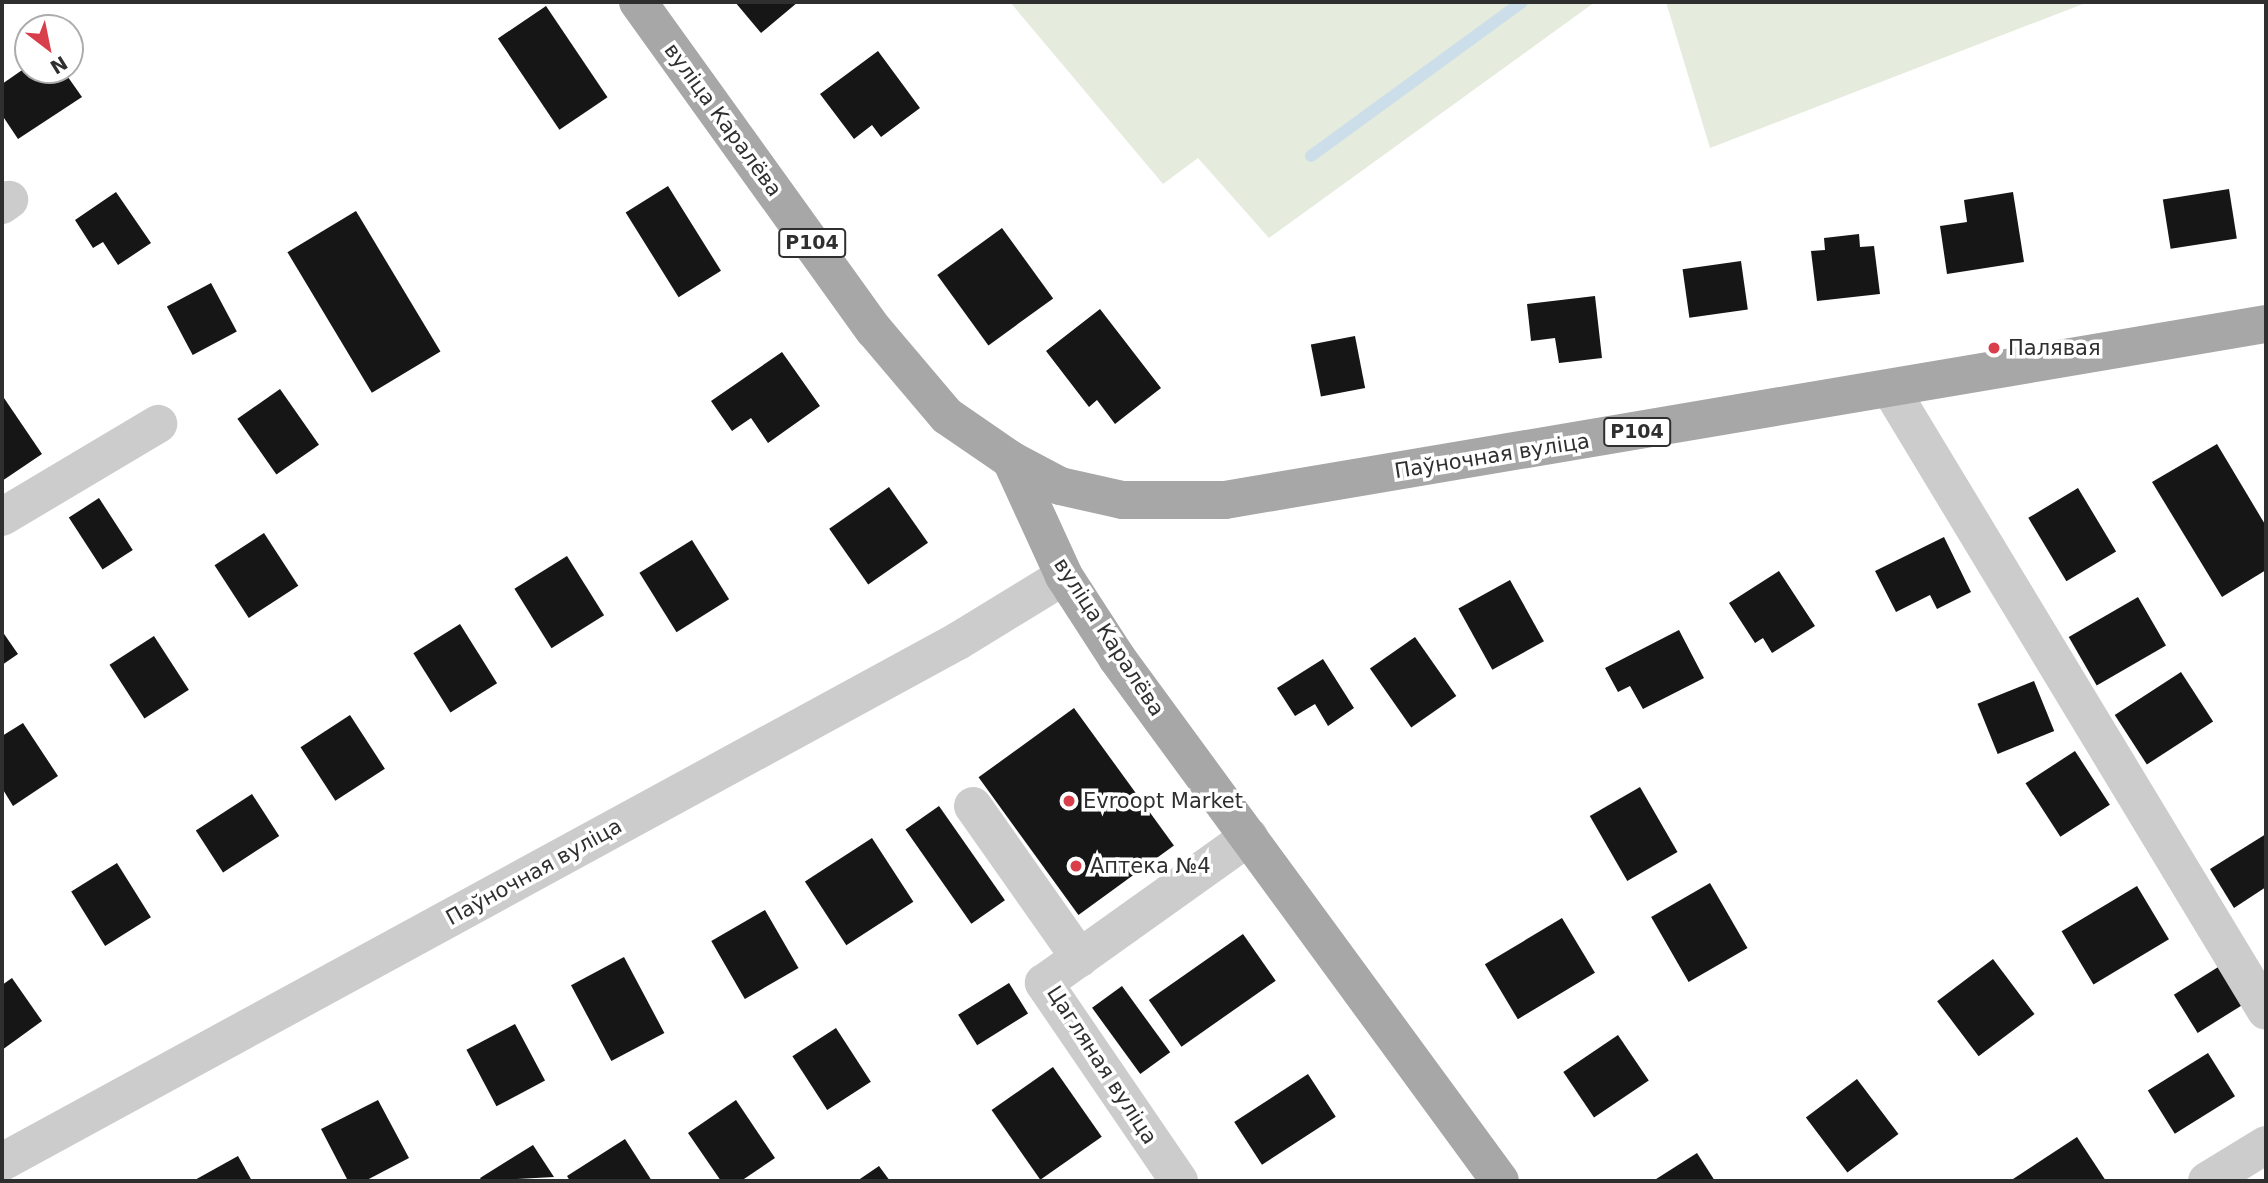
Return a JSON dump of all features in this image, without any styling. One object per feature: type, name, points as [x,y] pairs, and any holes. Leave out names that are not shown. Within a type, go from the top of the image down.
[{"type":"main road","name":"вуліца Каралёва","points":[[638,2],[874,330],[947,416],[1011,460],[1064,576],[1249,838],[1500,1181]]},
{"type":"main road","name":"Паўночная вуліца","points":[[1011,460],[1060,486],[1122,500],[1225,500],[1891,390],[2266,324]]},
{"type":"street","points":[[1891,390],[2266,1011]]},
{"type":"street","points":[[2,517],[158,424]]},
{"type":"street","name":"Паўночная вуліца","points":[[2,1162],[958,641],[1064,576]]},
{"type":"street","points":[[973,806],[1080,958]]},
{"type":"street","name":"Цагляная вуліца","points":[[1179,1181],[1044,983],[1249,838]]},
{"type":"street","points":[[2207,1181],[2266,1145]]},
{"type":"shaded area","points":[[1010,2],[1595,2],[1269,238],[1198,158],[1163,184]]},
{"type":"shaded area","points":[[1666,2],[2088,2],[1710,148]]},
{"type":"building","points":[[735,2],[798,2],[761,33]]},
{"type":"building","points":[[546,6],[608,97],[559,130],[498,38]]},
{"type":"building","points":[[878,51],[920,108],[881,137],[872,125],[854,139],[820,94]]},
{"type":"building","points":[[14,76],[14,84],[73,84],[82,97],[18,139],[2,115],[2,84]]},
{"type":"building","points":[[668,186],[721,271],[679,297],[626,212]]},
{"type":"building","points":[[2229,189],[2237,238],[2171,249],[2163,199]]},
{"type":"building","points":[[116,192],[151,243],[118,265],[103,242],[93,248],[75,220]]},
{"type":"building","points":[[2013,192],[2024,262],[1947,274],[1940,226],[1967,222],[1964,200]]},
{"type":"building","points":[[356,211],[440,352],[372,393],[287,252]]},
{"type":"building","points":[[1002,228],[1053,298],[988,345],[937,275]]},
{"type":"building","points":[[1859,234],[1860,247],[1874,246],[1880,294],[1817,301],[1811,251],[1825,250],[1824,238]]},
{"type":"building","points":[[1741,261],[1748,310],[1689,318],[1683,269]]},
{"type":"building","points":[[211,283],[237,332],[193,355],[167,306]]},
{"type":"building","points":[[1595,296],[1602,358],[1559,363],[1555,338],[1531,341],[1527,304]]},
{"type":"building","points":[[1100,309],[1161,388],[1115,424],[1097,400],[1089,407],[1046,351]]},
{"type":"building","points":[[1355,336],[1365,388],[1321,397],[1311,345]]},
{"type":"building","points":[[782,352],[820,406],[768,443],[751,418],[732,431],[711,401]]},
{"type":"building","points":[[280,389],[319,445],[276,475],[237,419]]},
{"type":"building","points":[[4,398],[42,454],[2,481],[2,399]]},
{"type":"building","points":[[2217,444],[2266,526],[2266,570],[2222,597],[2152,482]]},
{"type":"building","points":[[889,487],[928,543],[868,585],[829,529]]},
{"type":"building","points":[[2078,488],[2116,551],[2066,581],[2028,518]]},
{"type":"building","points":[[99,498],[133,550],[103,570],[69,518]]},
{"type":"building","points":[[264,533],[298,586],[249,618],[215,565]]},
{"type":"building","points":[[1944,537],[1971,592],[1937,609],[1930,595],[1896,612],[1875,571]]},
{"type":"building","points":[[692,540],[729,599],[677,632],[639,573]]},
{"type":"building","points":[[567,556],[604,615],[552,648],[514,589]]},
{"type":"building","points":[[1779,571],[1815,626],[1772,653],[1763,638],[1755,643],[1729,603]]},
{"type":"building","points":[[1510,580],[1544,641],[1492,670],[1458,609]]},
{"type":"building","points":[[2138,597],[2166,645],[2097,685],[2069,637]]},
{"type":"building","points":[[460,624],[497,683],[450,713],[413,653]]},
{"type":"building","points":[[1679,630],[1704,678],[1643,709],[1630,686],[1618,692],[1605,668]]},
{"type":"building","points":[[2,631],[18,654],[2,665]]},
{"type":"building","points":[[154,636],[189,690],[144,719],[110,665]]},
{"type":"building","points":[[1415,637],[1456,696],[1411,728],[1370,669]]},
{"type":"building","points":[[1323,659],[1354,708],[1328,726],[1315,704],[1295,716],[1277,688]]},
{"type":"building","points":[[2181,672],[2213,721],[2147,765],[2115,715]]},
{"type":"building","points":[[2034,681],[2054,731],[1998,754],[1977,704]]},
{"type":"building","points":[[1074,708],[1174,846],[1078,915],[979,777]]},
{"type":"building","points":[[350,715],[385,769],[335,801],[301,747]]},
{"type":"building","points":[[23,723],[58,776],[13,806],[2,788],[2,736]]},
{"type":"building","points":[[2075,751],[2110,805],[2060,837],[2026,783]]},
{"type":"building","points":[[1640,787],[1678,852],[1627,881],[1590,816]]},
{"type":"building","points":[[252,794],[279,836],[223,872],[196,830]]},
{"type":"building","points":[[939,806],[1005,900],[971,924],[905,830]]},
{"type":"building","points":[[2266,834],[2266,887],[2234,908],[2210,869]]},
{"type":"building","points":[[872,838],[913,902],[846,945],[805,882]]},
{"type":"building","points":[[117,863],[151,917],[105,946],[71,892]]},
{"type":"building","points":[[1710,883],[1748,948],[1689,982],[1651,917]]},
{"type":"building","points":[[2137,886],[2169,939],[2094,984],[2062,931]]},
{"type":"building","points":[[765,910],[798,968],[745,999],[711,941]]},
{"type":"building","points":[[1562,918],[1595,973],[1518,1019],[1485,964]]},
{"type":"building","points":[[1243,934],[1276,981],[1181,1047],[1149,1000]]},
{"type":"building","points":[[624,957],[664,1033],[611,1061],[571,985]]},
{"type":"building","points":[[1993,959],[2035,1014],[1979,1056],[1937,1001]]},
{"type":"building","points":[[2223,964],[2247,1002],[2198,1033],[2174,995]]},
{"type":"building","points":[[12,978],[42,1021],[2,1050],[2,985]]},
{"type":"building","points":[[1009,983],[1028,1014],[977,1045],[958,1015]]},
{"type":"building","points":[[1122,986],[1170,1052],[1140,1074],[1092,1008]]},
{"type":"building","points":[[515,1024],[545,1081],[496,1106],[466,1050]]},
{"type":"building","points":[[836,1028],[871,1082],[827,1110],[792,1056]]},
{"type":"building","points":[[1618,1035],[1649,1081],[1594,1118],[1563,1072]]},
{"type":"building","points":[[2208,1053],[2235,1096],[2175,1134],[2148,1091]]},
{"type":"building","points":[[1053,1067],[1102,1137],[1040,1180],[992,1110]]},
{"type":"building","points":[[1308,1074],[1336,1117],[1262,1165],[1234,1122]]},
{"type":"building","points":[[1857,1079],[1899,1134],[1847,1173],[1806,1118]]},
{"type":"building","points":[[378,1100],[409,1158],[365,1181],[348,1181],[321,1129]]},
{"type":"building","points":[[736,1100],[775,1158],[741,1181],[721,1181],[688,1133]]},
{"type":"building","points":[[2077,1137],[2106,1181],[2013,1179]]},
{"type":"building","points":[[625,1139],[652,1181],[570,1181],[567,1176]]},
{"type":"building","points":[[533,1145],[554,1177],[482,1181],[480,1178]]},
{"type":"building","points":[[1697,1153],[1715,1181],[1653,1181]]},
{"type":"building","points":[[238,1156],[252,1181],[193,1181]]},
{"type":"building","points":[[879,1166],[890,1181],[857,1181]]},
{"type":"waterway","points":[[1311,156],[1522,2]]},
{"type":"place","name":"Палявая","points":[[1994,348]]},
{"type":"place","name":"Evroopt Market","points":[[1069,801]]},
{"type":"place","name":"Аптека №4","points":[[1076,866]]}]
